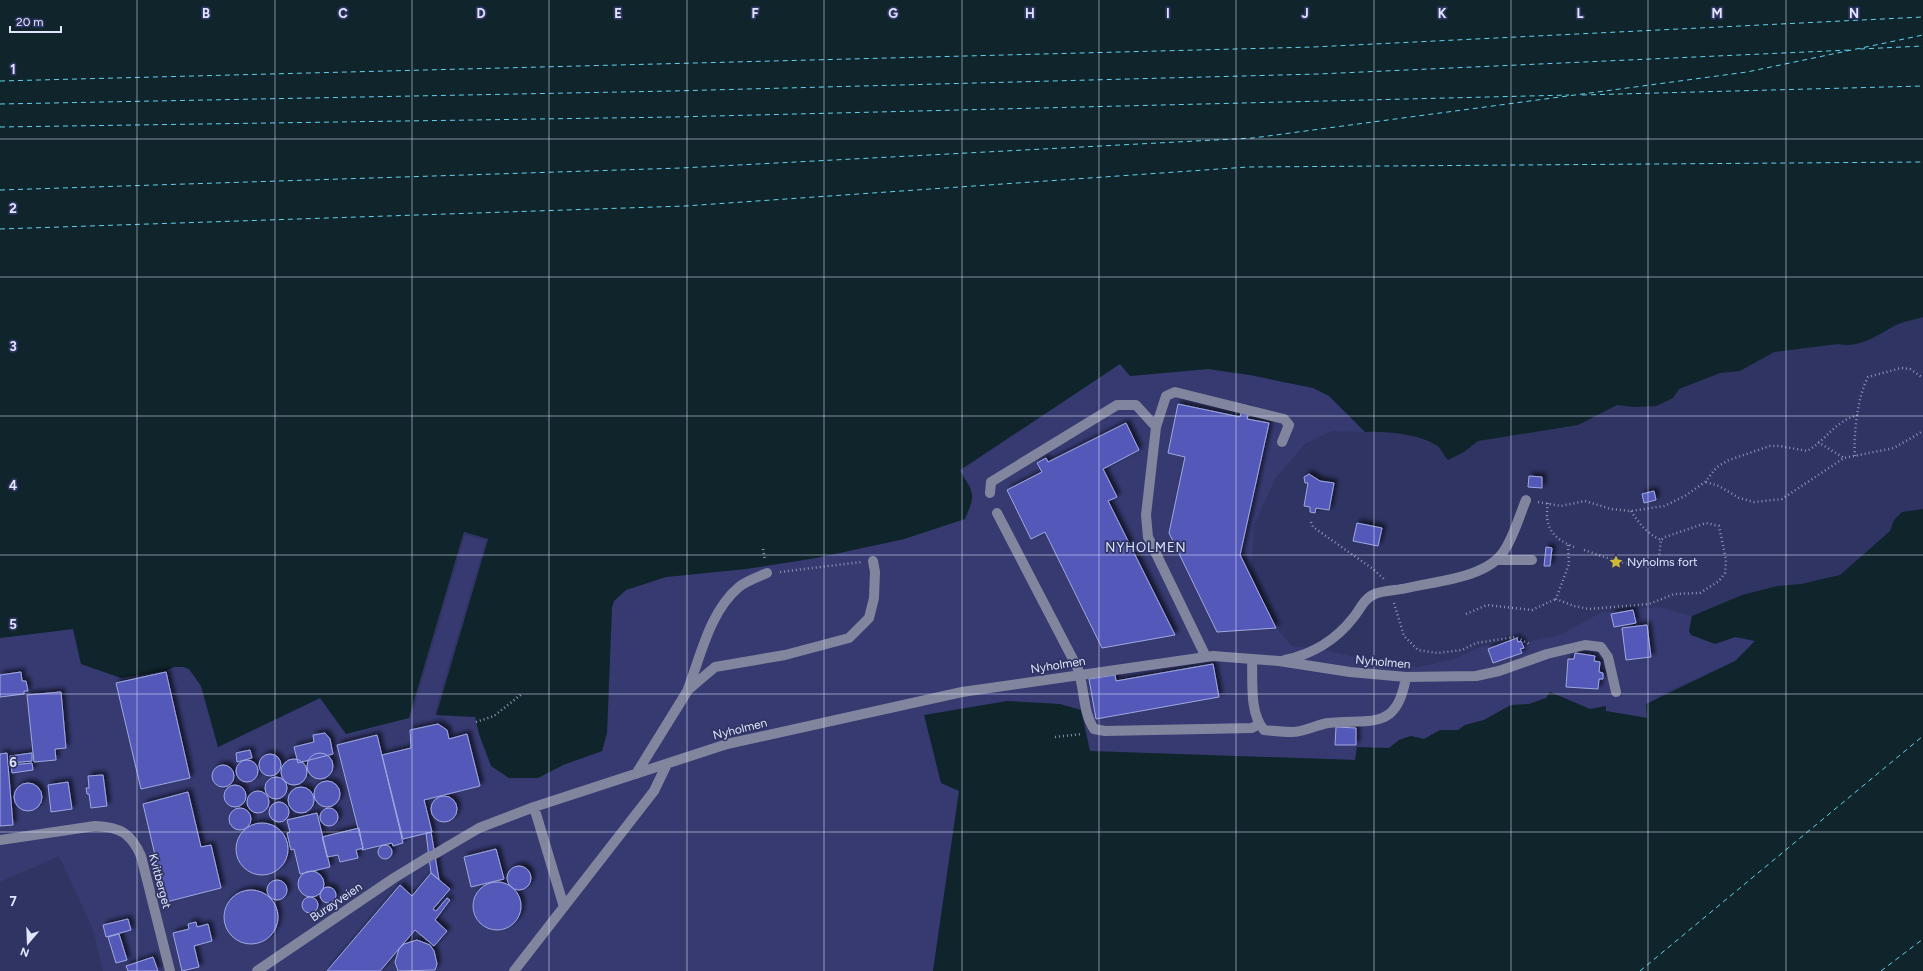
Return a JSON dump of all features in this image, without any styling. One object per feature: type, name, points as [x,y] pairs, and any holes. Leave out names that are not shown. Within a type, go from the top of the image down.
[{"type":"street","points":[[1206,657],[1148,537],[1146,515],[1156,427],[1166,396],[1175,392],[1284,419],[1289,425],[1282,442]]},
{"type":"street","points":[[990,493],[990,482],[1117,405],[1136,405],[1156,427]]},
{"type":"street","points":[[1279,661],[1316,651],[1342,631],[1368,598],[1376,593],[1391,592],[1456,578],[1488,566],[1497,560],[1505,550],[1526,500]]},
{"type":"street","points":[[997,513],[1080,675],[1089,722],[1094,729],[1105,731],[1252,728],[1259,724]]},
{"type":"street","points":[[1497,560],[1532,560]]},
{"type":"street","points":[[688,690],[716,667],[785,655],[849,638],[869,618],[874,598],[875,572],[873,561]]},
{"type":"street","points":[[636,774],[688,690],[722,604],[740,586],[767,573]]},
{"type":"street","name":"Nyholmen","points":[[581,791],[727,744],[962,692],[1206,657],[1279,661],[1350,672],[1406,678],[1476,676],[1499,671],[1547,654],[1584,645],[1601,647],[1608,657],[1616,692]]},
{"type":"street","points":[[1252,659],[1255,706],[1259,724],[1264,730],[1293,732],[1327,723],[1372,722],[1387,716],[1398,705],[1403,695],[1406,678]]},
{"type":"street","points":[[514,971],[654,791],[667,764]]},
{"type":"street","name":"Burøyveien","points":[[257,971],[394,878],[479,828],[581,791]]},
{"type":"street","points":[[534,807],[564,907]]},
{"type":"street","name":"Kvitberget","points":[[0,840],[95,826],[110,827],[124,833],[135,842],[141,856],[170,971]]},
{"type":"path","points":[[1855,456],[1854,445],[1858,415],[1868,376],[1900,368],[1910,370],[1923,378]]},
{"type":"path","points":[[1526,500],[1561,506],[1585,501],[1611,509],[1631,510],[1664,506],[1685,496],[1705,482],[1717,467],[1729,460],[1764,448],[1780,446],[1800,451],[1807,451],[1814,447],[1837,425],[1848,418],[1858,415]]},
{"type":"path","points":[[1705,482],[1719,486],[1739,498],[1754,502],[1782,499],[1844,458],[1894,448],[1923,431]]},
{"type":"path","points":[[1818,442],[1844,458]]},
{"type":"path","points":[[1548,503],[1546,514],[1554,537],[1574,547]]},
{"type":"path","points":[[1631,510],[1646,530],[1654,537],[1662,540]]},
{"type":"path","points":[[1311,522],[1314,527],[1374,569],[1384,578],[1391,592],[1404,636],[1418,650],[1437,653],[1462,650],[1476,643],[1516,636],[1547,654]]},
{"type":"path","points":[[1556,599],[1574,606],[1589,609],[1649,604],[1674,594],[1700,593],[1719,581],[1725,573],[1726,560],[1719,526],[1706,523],[1665,537],[1662,540],[1658,566]]},
{"type":"path","points":[[1466,614],[1488,605],[1532,610],[1556,599],[1569,564],[1568,545]]},
{"type":"path","points":[[1584,550],[1643,568],[1677,564],[1687,560]]},
{"type":"path","points":[[767,573],[873,561]]},
{"type":"path","points":[[476,722],[494,716],[522,693]]},
{"type":"path","points":[[1055,736],[1086,733]]},
{"type":"shaded area","points":[[0,0],[1923,0],[1923,317],[1899,324],[1875,337],[1853,345],[1838,344],[1774,352],[1740,371],[1720,373],[1679,389],[1673,398],[1656,406],[1634,407],[1617,405],[1578,425],[1478,441],[1464,452],[1448,460],[1438,446],[1429,441],[1392,433],[1365,432],[1329,396],[1313,388],[1250,375],[1208,369],[1130,376],[1120,364],[960,470],[972,493],[971,503],[965,519],[904,539],[816,558],[746,569],[666,577],[626,590],[614,601],[612,607],[607,733],[602,751],[563,765],[538,778],[509,778],[491,766],[479,734],[475,717],[436,715],[488,539],[464,532],[409,718],[346,734],[320,698],[218,747],[201,686],[189,669],[184,667],[174,667],[165,671],[121,678],[81,664],[73,629],[0,638]]},
{"type":"shaded area","points":[[1120,364],[1130,376],[1208,369],[1250,375],[1313,388],[1329,396],[1365,432],[1332,431],[1306,443],[1275,479],[1254,525],[1251,581],[1278,630],[1292,646],[1320,649],[1360,658],[1419,667],[1457,658],[1480,647],[1512,640],[1525,642],[1560,635],[1602,612],[1659,607],[1692,616],[1689,631],[1715,644],[1735,637],[1755,641],[1735,661],[1658,696],[1647,718],[1605,711],[1605,706],[1590,709],[1550,692],[1546,698],[1529,704],[1511,705],[1484,720],[1465,725],[1458,730],[1440,730],[1424,739],[1411,736],[1399,740],[1389,748],[1357,748],[1356,760],[1090,751],[1081,710],[925,715],[941,783],[959,791],[933,971],[103,971],[93,929],[59,856],[0,882],[0,638],[73,629],[81,664],[121,678],[165,671],[174,667],[184,667],[189,669],[201,686],[218,747],[320,698],[346,733],[409,718],[464,532],[488,539],[436,715],[475,717],[538,778],[563,765],[602,751],[607,733],[612,607],[614,601],[626,590],[666,577],[746,569],[816,558],[904,539],[965,519],[971,487],[960,471]]},
{"type":"shaded area","points":[[1923,509],[1923,971],[933,971],[959,791],[941,783],[924,715],[1007,701],[1060,704],[1081,710],[1090,751],[1355,760],[1357,747],[1389,748],[1399,740],[1411,736],[1424,739],[1440,730],[1458,730],[1465,725],[1484,720],[1511,705],[1529,704],[1546,698],[1550,692],[1590,709],[1606,706],[1606,711],[1647,718],[1646,704],[1735,661],[1755,641],[1735,637],[1715,644],[1691,635],[1689,631],[1692,616],[1742,595],[1777,586],[1801,584],[1840,575],[1890,531],[1894,520],[1902,512]]},
{"type":"pier","points":[[464,532],[488,539],[436,715],[434,715],[486,540],[465,535],[411,718],[409,718]]},
{"type":"building","points":[[1178,404],[1240,417],[1242,410],[1249,412],[1247,419],[1269,423],[1240,555],[1276,628],[1217,632],[1169,533],[1185,457],[1168,453]]},
{"type":"building","points":[[1126,423],[1139,450],[1103,469],[1117,497],[1108,501],[1175,635],[1102,648],[1045,532],[1031,539],[1007,490],[1042,472],[1037,463],[1046,458],[1048,462]]},
{"type":"building","points":[[1309,474],[1320,481],[1334,483],[1329,510],[1316,508],[1315,513],[1310,512],[1310,507],[1304,506],[1308,483],[1305,483],[1304,477]]},
{"type":"building","points":[[1529,476],[1542,477],[1542,488],[1528,487]]},
{"type":"building","points":[[1654,491],[1656,500],[1644,503],[1642,494]]},
{"type":"building","points":[[1357,523],[1382,528],[1378,546],[1353,541]]},
{"type":"building","points":[[1546,547],[1552,548],[1550,566],[1544,566]]},
{"type":"building","points":[[1633,610],[1636,623],[1614,627],[1611,614]]},
{"type":"building","points":[[1647,625],[1651,657],[1626,660],[1622,628]]},
{"type":"building","points":[[1517,638],[1518,642],[1521,641],[1524,648],[1520,649],[1522,653],[1493,663],[1488,649]]},
{"type":"building","points":[[1575,653],[1595,656],[1594,661],[1600,662],[1599,672],[1603,673],[1603,679],[1599,679],[1598,689],[1566,687],[1568,659],[1574,659]]},
{"type":"building","points":[[1213,664],[1219,697],[1096,719],[1089,679],[1115,675],[1116,681]]},
{"type":"building","points":[[21,672],[22,681],[26,681],[28,691],[24,691],[24,694],[0,697],[0,675]]},
{"type":"building","points":[[166,672],[190,778],[141,789],[116,683]]},
{"type":"building","points":[[61,692],[66,748],[55,749],[56,760],[34,762],[27,695]]},
{"type":"building","points":[[438,724],[447,730],[449,739],[467,734],[480,786],[424,800],[432,832],[403,839],[382,755],[411,748],[410,730]]},
{"type":"building","points":[[1336,727],[1356,728],[1356,745],[1335,745]]},
{"type":"building","points":[[325,733],[330,739],[333,754],[298,763],[294,747],[314,742],[313,735]]},
{"type":"building","points":[[377,735],[403,843],[393,846],[392,843],[362,850],[363,848],[337,745]]},
{"type":"building","points":[[250,750],[252,758],[237,762],[236,753]]},
{"type":"building","points":[[7,753],[13,825],[0,826],[0,754]]},
{"type":"building","points":[[32,753],[32,761],[10,763],[10,756]]},
{"type":"building","points":[[320,753],[329,757],[333,766],[329,775],[320,779],[311,775],[307,766],[311,757]]},
{"type":"building","points":[[270,754],[278,757],[281,765],[278,773],[270,776],[262,773],[259,765],[262,757]]},
{"type":"building","points":[[294,759],[303,763],[307,772],[303,781],[294,785],[285,781],[281,772],[285,763]]},
{"type":"building","points":[[247,760],[255,763],[258,771],[255,779],[247,782],[239,779],[236,771],[239,763]]},
{"type":"building","points":[[32,763],[33,770],[12,773],[11,765]]},
{"type":"building","points":[[223,765],[231,768],[234,776],[231,784],[223,787],[215,784],[212,776],[215,768]]},
{"type":"building","points":[[103,775],[107,806],[91,808],[89,794],[87,794],[86,788],[89,788],[88,776]]},
{"type":"building","points":[[272,777],[280,777],[287,784],[287,792],[280,799],[272,799],[265,792],[265,784]]},
{"type":"building","points":[[327,781],[336,785],[340,794],[336,803],[327,807],[318,803],[314,794],[318,785]]},
{"type":"building","points":[[68,782],[72,809],[51,812],[48,785]]},
{"type":"building","points":[[28,783],[38,787],[42,797],[38,807],[28,811],[18,807],[14,797],[18,787]]},
{"type":"building","points":[[231,785],[239,785],[246,792],[246,800],[239,807],[231,807],[224,800],[224,792]]},
{"type":"building","points":[[301,787],[310,791],[314,800],[310,809],[301,813],[292,809],[288,800],[292,791]]},
{"type":"building","points":[[258,791],[266,794],[269,802],[266,810],[258,813],[250,810],[247,802],[250,794]]},
{"type":"building","points":[[188,792],[201,847],[211,845],[221,888],[166,902],[143,804]]},
{"type":"building","points":[[444,796],[453,800],[457,809],[453,818],[444,822],[435,818],[431,809],[435,800]]},
{"type":"building","points":[[275,802],[283,802],[289,808],[289,816],[283,822],[275,822],[269,816],[269,808]]},
{"type":"building","points":[[236,808],[244,808],[251,815],[251,823],[244,830],[236,830],[229,823],[229,815]]},
{"type":"building","points":[[329,808],[335,811],[338,817],[335,823],[329,826],[323,823],[320,817],[323,811]]},
{"type":"building","points":[[317,813],[330,867],[300,874],[294,849],[291,850],[287,833],[290,832],[287,820]]},
{"type":"building","points":[[257,823],[267,823],[281,830],[288,844],[288,854],[281,868],[267,875],[257,875],[247,871],[240,864],[236,854],[236,844],[240,834],[247,827]]},
{"type":"building","points":[[359,828],[363,848],[356,850],[358,858],[340,862],[338,855],[327,857],[322,837]]},
{"type":"building","points":[[431,832],[439,880],[431,873],[426,833]]},
{"type":"building","points":[[385,845],[390,847],[392,852],[390,857],[385,859],[380,857],[378,852],[380,847]]},
{"type":"building","points":[[496,849],[504,879],[471,887],[464,857]]},
{"type":"building","points":[[519,866],[527,870],[531,878],[527,886],[519,890],[511,886],[507,878],[511,870]]},
{"type":"building","points":[[311,871],[320,875],[324,884],[320,893],[311,897],[302,893],[298,884],[302,875]]},
{"type":"building","points":[[431,873],[450,889],[433,909],[436,911],[447,898],[450,900],[435,920],[447,931],[434,946],[415,930],[380,971],[327,971],[400,885],[412,896]]},
{"type":"building","points":[[277,880],[284,883],[287,890],[284,897],[277,900],[270,897],[267,890],[270,883]]},
{"type":"building","points":[[497,882],[506,884],[514,889],[519,897],[521,906],[519,915],[514,923],[506,928],[497,930],[488,928],[480,923],[475,915],[473,906],[475,897],[480,889],[488,884]]},
{"type":"building","points":[[328,887],[334,889],[336,895],[334,901],[328,903],[322,901],[320,895],[322,889]]},
{"type":"building","points":[[251,890],[261,892],[270,898],[276,907],[278,917],[276,927],[270,936],[261,942],[251,944],[241,942],[232,936],[226,927],[224,917],[226,907],[232,898],[241,892]]},
{"type":"building","points":[[307,897],[313,897],[318,902],[316,911],[313,913],[307,913],[302,908],[302,902]]},
{"type":"building","points":[[128,919],[131,930],[106,937],[103,925]]},
{"type":"building","points":[[196,922],[197,927],[208,924],[212,941],[194,946],[199,967],[182,971],[173,933],[189,929],[188,924]]},
{"type":"building","points":[[119,934],[127,960],[116,963],[108,937]]},
{"type":"building","points":[[417,940],[430,945],[434,951],[437,964],[435,970],[398,971],[395,962],[399,949],[404,944]]},
{"type":"building","points":[[153,957],[158,971],[128,971],[126,966]]},
{"type":"ferry route","points":[[0,81],[1313,47],[1923,17]]},
{"type":"ferry route","points":[[0,190],[681,168],[1253,138],[1747,72],[1923,35]]},
{"type":"ferry route","points":[[1860,49],[1923,46]]},
{"type":"ferry route","points":[[0,104],[672,91],[1318,74],[1850,50]]},
{"type":"ferry route","points":[[1582,95],[1923,86]]},
{"type":"ferry route","points":[[0,127],[674,117],[1569,95]]},
{"type":"ferry route","points":[[0,229],[685,206],[1248,167],[1923,162]]},
{"type":"ferry route","points":[[1640,971],[1923,736]]},
{"type":"ferry route","points":[[1881,971],[1923,939]]},
{"type":"place","name":"Nyholms fort","points":[[1616,562]]},
{"type":"district","name":"NYHOLMEN","points":[[1146,547]]}]
